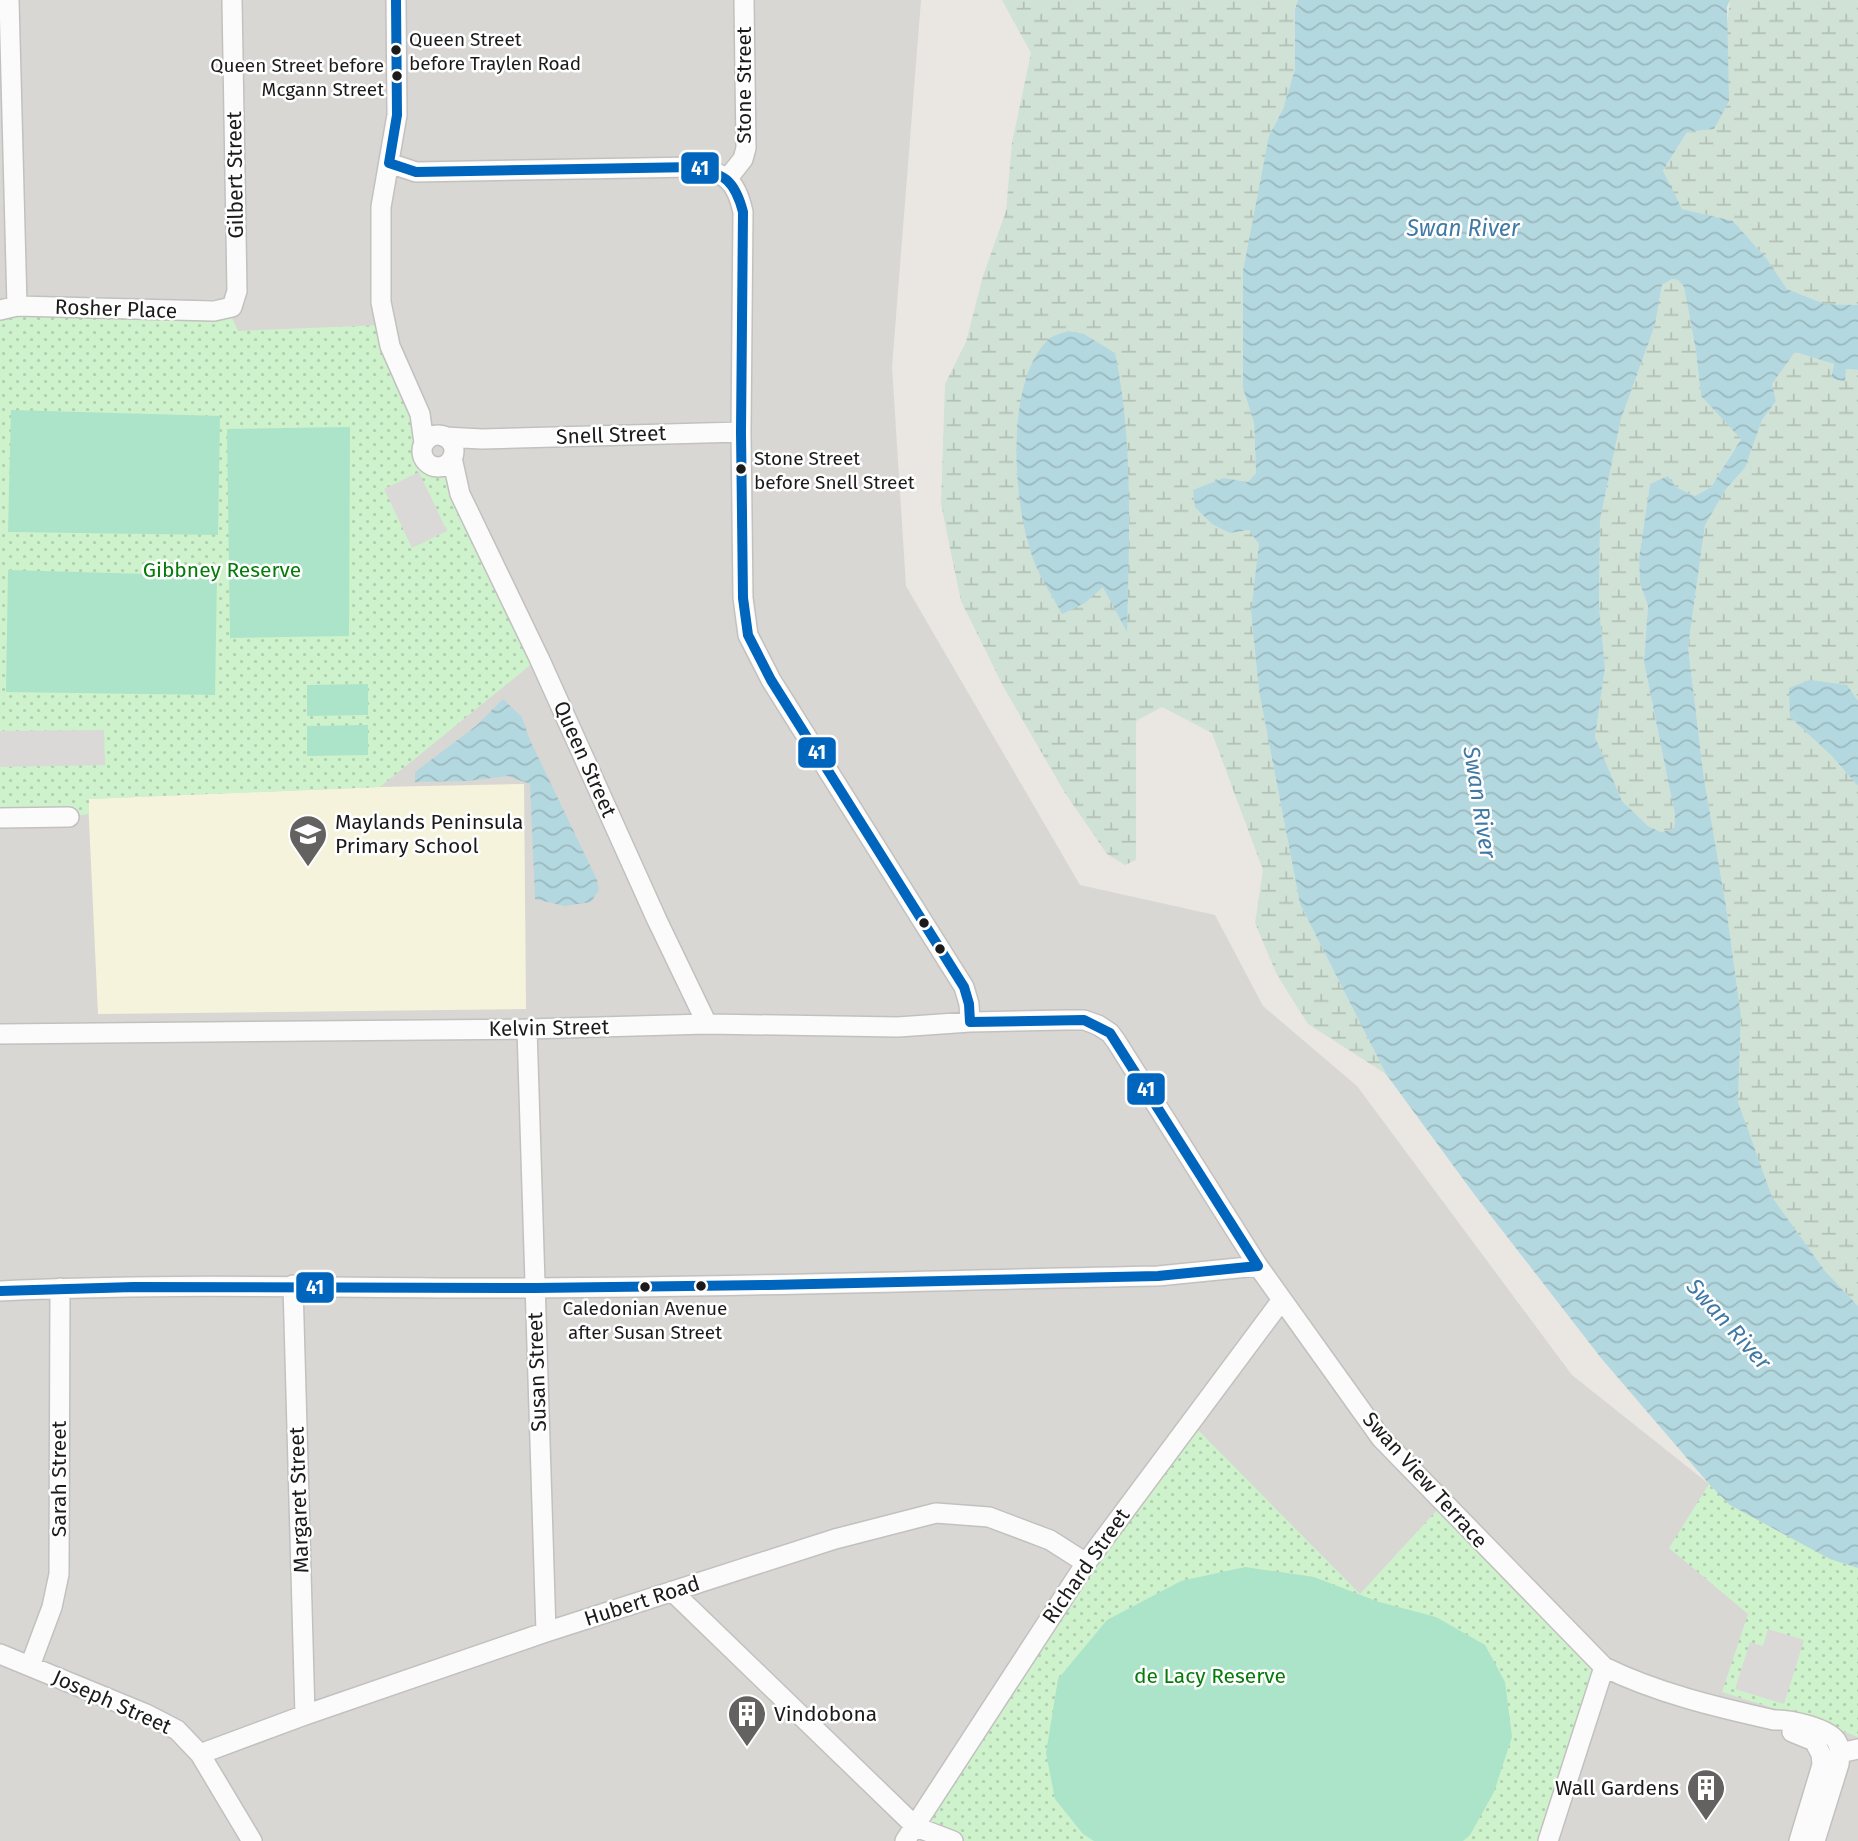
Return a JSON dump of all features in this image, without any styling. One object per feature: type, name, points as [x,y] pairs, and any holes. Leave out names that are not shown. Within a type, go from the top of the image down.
[{"type":"street","points":[[9,0],[9,308]]},
{"type":"street","name":"Gilbert Street","points":[[232,0],[237,290],[232,306]]},
{"type":"street","name":"Queen Street","points":[[396,0],[397,115],[380,207],[381,302],[390,346],[420,414],[441,448],[460,495],[539,658],[707,1024]]},
{"type":"street","name":"Stone Street","points":[[728,178],[743,159],[746,148],[744,0]]},
{"type":"street","points":[[389,163],[416,172],[695,167],[715,171],[728,178],[738,192],[743,212],[741,432],[743,598],[748,635],[771,680],[964,987],[970,1022]]},
{"type":"street","name":"Rosher Place","points":[[9,308],[214,312],[232,306]]},
{"type":"street","name":"Snell Street","points":[[441,448],[482,439],[741,432]]},
{"type":"street","points":[[0,818],[69,817]]},
{"type":"street","name":"Kelvin Street","points":[[0,1034],[527,1029],[707,1024],[898,1027],[970,1022],[1084,1020],[1098,1025]]},
{"type":"street","name":"Swan View Terrace","points":[[1098,1025],[1116,1041],[1281,1301],[1381,1438],[1604,1667],[1630,1679],[1715,1706],[1809,1726],[1829,1734],[1838,1748]]},
{"type":"street","name":"Susan Street","points":[[527,1029],[546,1632]]},
{"type":"street","points":[[0,1291],[293,1285],[534,1289],[1158,1276],[1258,1266]]},
{"type":"street","name":"Margaret Street","points":[[293,1285],[305,1715]]},
{"type":"street","name":"Sarah Street","points":[[30,1666],[52,1607],[59,1574],[60,1288]]},
{"type":"street","name":"Richard Street","points":[[911,1834],[1086,1563],[1281,1301]]},
{"type":"street","name":"Hubert Road","points":[[200,1754],[546,1632],[835,1539],[936,1513],[989,1517],[1050,1540],[1086,1563]]},
{"type":"street","points":[[672,1591],[911,1834],[953,1841]]},
{"type":"street","name":"Joseph Street","points":[[0,1654],[146,1714],[177,1730],[200,1754],[252,1841]]},
{"type":"street","points":[[1548,1841],[1604,1667]]},
{"type":"street","points":[[1809,1833],[1838,1748]]},
{"type":"shaded area","points":[[0,0],[921,0],[892,367],[906,586],[1080,885],[1215,915],[1263,1006],[1357,1086],[1572,1375],[1709,1484],[1730,1505],[1830,1559],[1858,1568],[1858,1841],[0,1841]]},
{"type":"shaded area","points":[[419,472],[447,531],[412,548],[384,489]]},
{"type":"shaded area","points":[[104,730],[105,765],[0,767],[0,731]]},
{"type":"shaded area","name":"Maylands Peninsula Primary School","points":[[524,784],[526,1009],[98,1014],[88,799]]},
{"type":"shaded area","points":[[1768,1629],[1804,1640],[1784,1704],[1735,1689],[1750,1642],[1763,1646]]},
{"type":"green space","points":[[1002,0],[1298,0],[1295,9],[1295,69],[1283,109],[1269,136],[1243,388],[1254,423],[1256,473],[1248,482],[1224,478],[1230,533],[1249,530],[1260,544],[1251,612],[1259,691],[1300,904],[1386,1074],[1308,1024],[1277,975],[1255,923],[1263,870],[1212,733],[1162,707],[1136,721],[1136,860],[1125,865],[1107,854],[1065,793],[1003,686],[961,601],[941,504],[945,384],[966,342],[983,276],[1006,211],[1012,143],[1031,53]]},
{"type":"green space","points":[[1730,0],[1858,0],[1858,305],[1825,304],[1787,289],[1767,259],[1733,221],[1681,209],[1663,172],[1687,132],[1714,129]]},
{"type":"green space","points":[[1672,279],[1678,280],[1684,287],[1701,396],[1741,438],[1711,487],[1695,496],[1676,487],[1668,477],[1650,484],[1639,558],[1640,583],[1648,606],[1644,662],[1675,815],[1674,829],[1661,832],[1648,826],[1622,801],[1595,737],[1605,668],[1599,606],[1600,520],[1621,419],[1655,325],[1662,285]]},
{"type":"green space","name":"Gibbney Reserve","points":[[223,299],[238,331],[384,325],[432,436],[415,457],[437,467],[460,494],[539,658],[380,787],[89,799],[89,814],[0,818],[0,310],[17,306]]},
{"type":"green space","points":[[1795,352],[1834,364],[1831,378],[1844,382],[1846,369],[1858,370],[1858,1306],[1825,1271],[1771,1197],[1738,1102],[1741,1016],[1726,906],[1704,779],[1688,647],[1705,525],[1726,489],[1745,468],[1762,420],[1776,401],[1772,384]]},
{"type":"green space","points":[[11,410],[220,416],[218,535],[8,532]]},
{"type":"green space","points":[[350,427],[349,636],[230,638],[227,429]]},
{"type":"green space","points":[[8,570],[217,576],[215,695],[6,692]]},
{"type":"green space","points":[[368,684],[368,715],[307,716],[307,685]]},
{"type":"green space","points":[[368,725],[368,755],[307,756],[307,726]]},
{"type":"green space","name":"de Lacy Reserve","points":[[1190,1422],[1360,1594],[1438,1509],[1595,1670],[1538,1841],[953,1841],[916,1827]]},
{"type":"green space","points":[[1709,1484],[1730,1505],[1830,1559],[1858,1568],[1858,1737],[1722,1692],[1748,1614],[1669,1548]]},
{"type":"green space","name":"de Lacy Reserve","points":[[1245,1567],[1314,1577],[1379,1602],[1436,1617],[1485,1645],[1505,1682],[1512,1737],[1494,1792],[1470,1835],[1463,1841],[1094,1841],[1083,1834],[1055,1799],[1046,1753],[1058,1679],[1107,1620],[1181,1581]]},
{"type":"water","name":"Swan River","points":[[1298,0],[1730,0],[1727,7],[1729,101],[1714,129],[1687,132],[1663,171],[1682,209],[1733,221],[1767,259],[1787,289],[1825,304],[1858,305],[1858,370],[1846,369],[1845,382],[1831,378],[1834,364],[1795,352],[1772,384],[1776,401],[1762,420],[1745,468],[1726,489],[1705,525],[1688,647],[1704,779],[1726,906],[1741,1016],[1738,1102],[1772,1197],[1825,1271],[1858,1306],[1858,1568],[1830,1559],[1730,1505],[1601,1358],[1474,1194],[1386,1074],[1300,904],[1259,691],[1251,612],[1259,544],[1249,530],[1230,533],[1212,524],[1195,507],[1193,490],[1224,478],[1248,482],[1256,473],[1254,423],[1243,388],[1243,271],[1269,136],[1283,109],[1295,69],[1295,9]],"holes":[[[1672,279],[1678,280],[1684,287],[1701,396],[1741,439],[1711,487],[1695,496],[1676,487],[1668,476],[1650,484],[1639,558],[1640,583],[1648,606],[1644,662],[1675,815],[1674,829],[1661,832],[1648,826],[1622,801],[1595,737],[1605,668],[1599,606],[1600,520],[1621,419],[1655,325],[1662,285]]]},
{"type":"water","points":[[1068,331],[1084,334],[1115,353],[1128,457],[1127,632],[1103,587],[1085,603],[1062,614],[1036,566],[1022,514],[1016,449],[1018,416],[1024,386],[1034,360],[1048,340]]},
{"type":"water","points":[[1810,680],[1847,685],[1858,701],[1858,786],[1832,756],[1790,717],[1789,688]]},
{"type":"water","points":[[503,699],[522,717],[530,740],[597,880],[599,890],[591,902],[565,906],[535,899],[530,784],[508,776],[467,781],[415,782],[415,772],[476,726]]},
{"type":"transit line","name":"41","points":[[389,163],[397,115],[396,0]]},
{"type":"transit line","name":"41","points":[[389,163],[416,172],[695,167],[721,176],[732,186],[743,212],[741,432],[743,598],[748,635],[771,680],[964,987],[970,1022]]},
{"type":"transit line","name":"41","points":[[970,1022],[1084,1020],[1110,1033],[1258,1266]]},
{"type":"transit line","name":"41","points":[[0,1291],[134,1287],[535,1288],[769,1285],[1158,1276],[1258,1266]]},
{"type":"place","name":"Queen Street before Traylen Road","points":[[396,50]]},
{"type":"place","name":"Queen Street before Mcgann Street","points":[[397,76]]},
{"type":"place","name":"Stone Street before Snell Street","points":[[741,469]]},
{"type":"place","name":"Maylands Peninsula Primary School","points":[[308,868]]},
{"type":"place","name":"Caledonian Avenue after Susan Street","points":[[645,1287]]},
{"type":"place","name":"Vindobona","points":[[747,1748]]},
{"type":"place","name":"Wall Gardens","points":[[1706,1822]]}]
